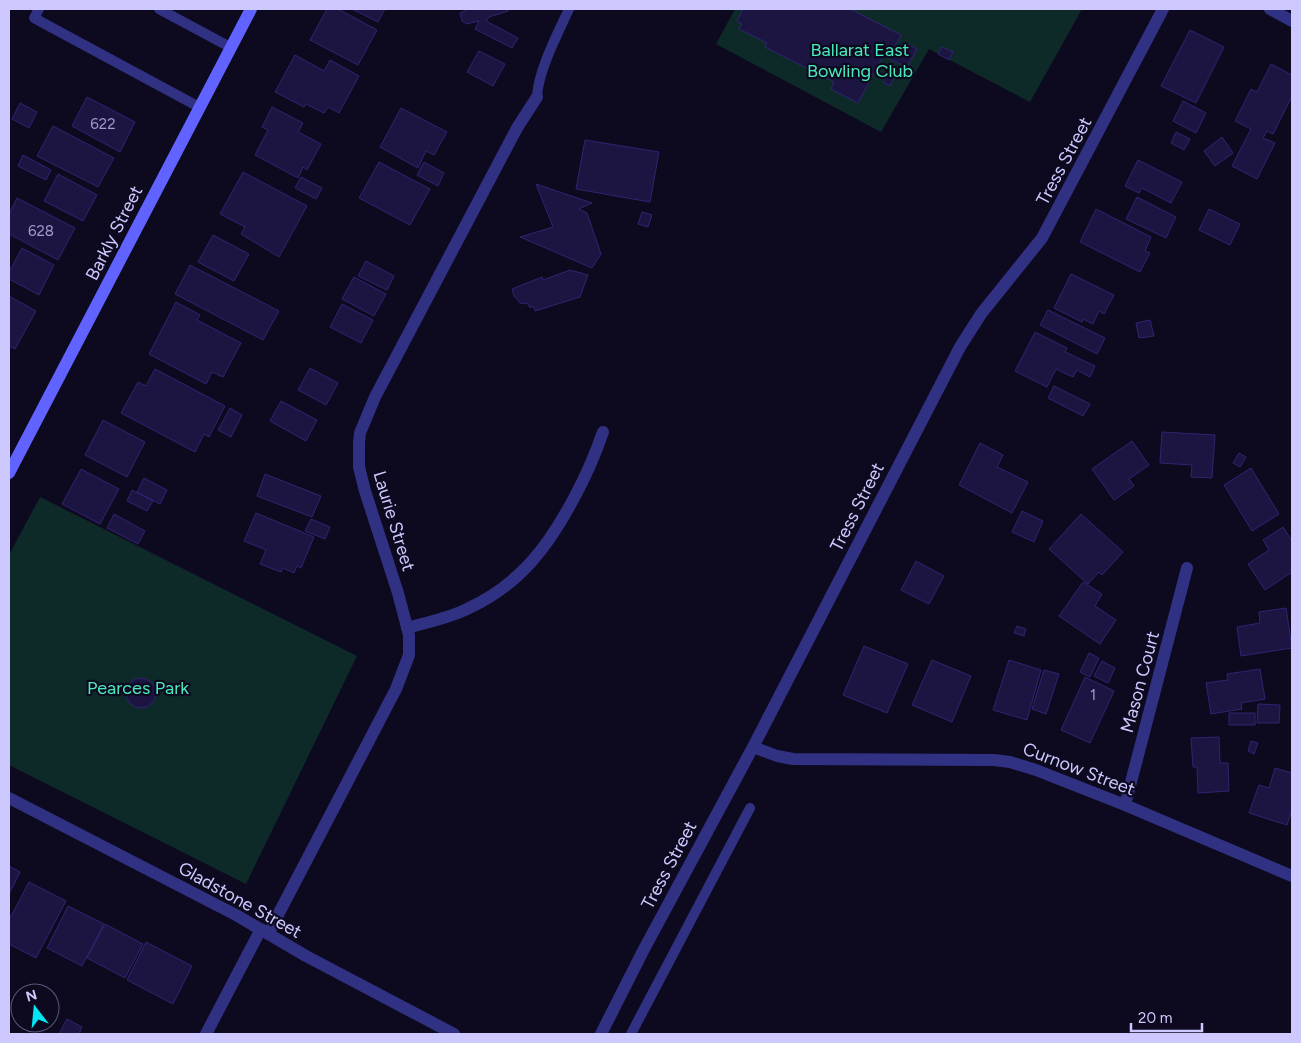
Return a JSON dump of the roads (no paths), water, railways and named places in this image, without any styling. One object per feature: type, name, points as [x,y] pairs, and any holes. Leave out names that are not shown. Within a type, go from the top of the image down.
[{"type":"main road","name":"Barkly Street","points":[[9,474],[251,9]]},
{"type":"street","name":"Tress Street","points":[[601,1034],[642,951],[752,747],[960,347],[981,314],[1042,238],[1163,9]]},
{"type":"street","points":[[1270,9],[1292,20]]},
{"type":"street","name":"Laurie Street","points":[[206,1034],[264,932],[404,673],[410,655],[408,628],[361,476],[360,433],[375,397],[517,128],[537,97]]},
{"type":"street","points":[[408,628],[450,616],[469,608],[501,590],[534,560],[557,529],[587,474],[603,432]]},
{"type":"street","name":"Mason Court","points":[[1125,805],[1187,568]]},
{"type":"street","name":"Curnow Street","points":[[752,747],[793,760],[984,760],[1010,762],[1036,770],[1125,805],[1292,876]]},
{"type":"street","name":"Gladstone Street","points":[[9,798],[454,1034]]},
{"type":"lane","points":[[39,9],[34,18],[199,107]]},
{"type":"lane","points":[[159,9],[230,47]]},
{"type":"lane","points":[[537,97],[538,87],[550,51],[569,9]]},
{"type":"lane","points":[[632,1034],[750,808]]},
{"type":"park label","name":"Ballarat East Bowling Club","points":[[860,60]]},
{"type":"park label","name":"Pearces Park","points":[[138,688]]}]
